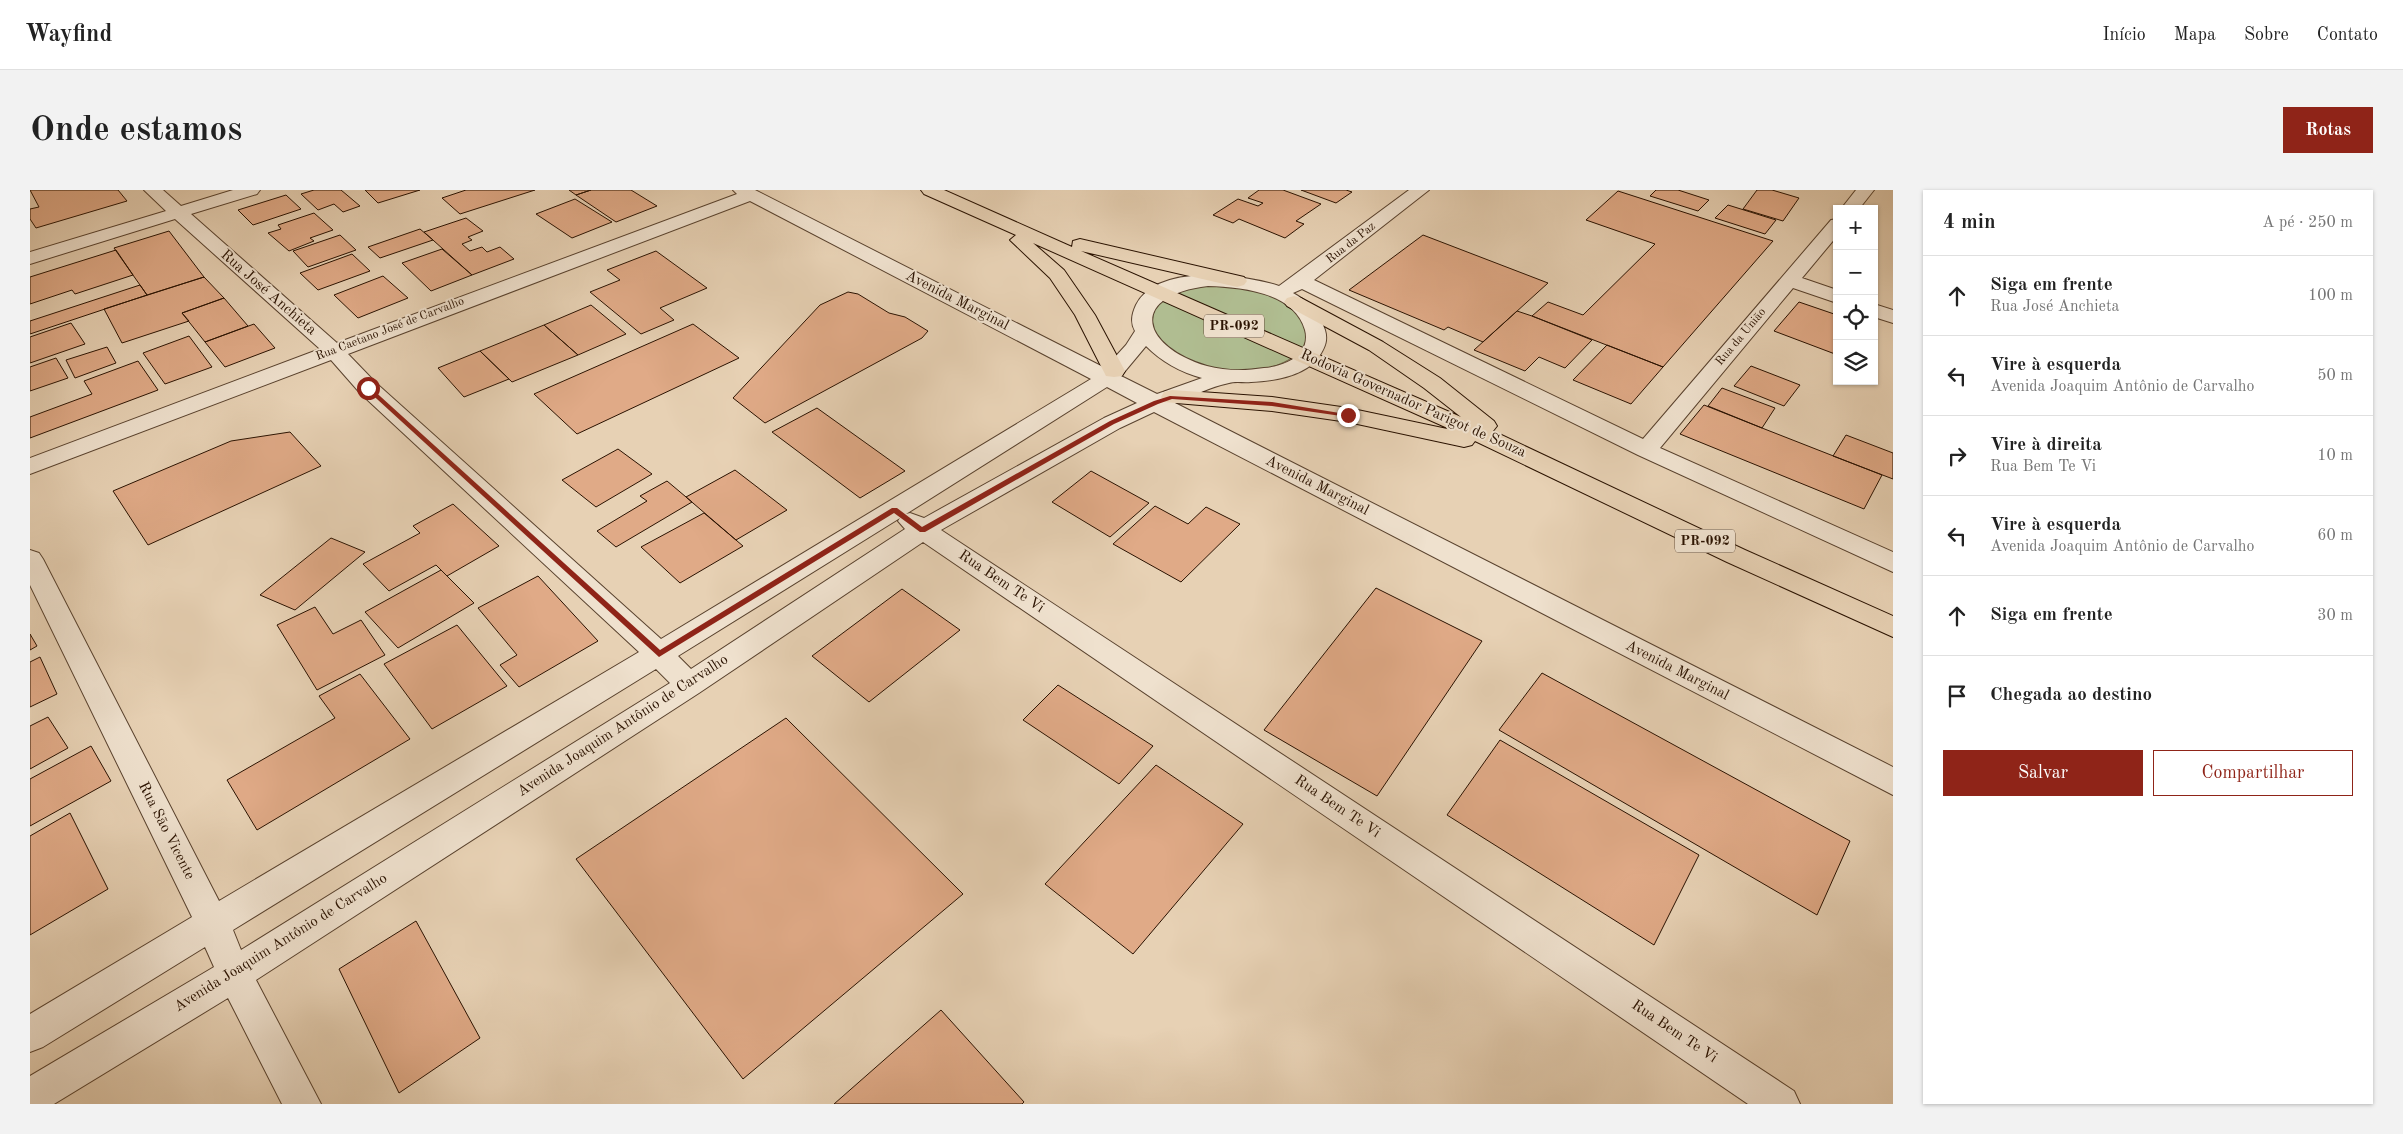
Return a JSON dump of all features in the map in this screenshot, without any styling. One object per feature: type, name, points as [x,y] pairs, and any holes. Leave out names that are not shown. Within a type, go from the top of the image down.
[{"type":"main road","name":"Rodovia Governador Parigot de Souza","points":[[930,190],[1032,237],[1309,357],[1893,627]]},
{"type":"main road","points":[[996,220],[1057,274],[1085,315],[1111,374]]},
{"type":"main road","points":[[1032,237],[1100,249],[1237,282]]},
{"type":"main road","points":[[1292,292],[1432,383],[1518,452]]},
{"type":"main road","points":[[1164,400],[1272,404],[1348,415],[1518,452]]},
{"type":"street","name":"Rua José Anchieta","points":[[153,190],[333,350],[368,388],[659,654],[689,685]]},
{"type":"street","points":[[30,258],[251,190]]},
{"type":"street","name":"Rua da Paz","points":[[1292,292],[1420,190]]},
{"type":"street","points":[[1853,205],[1865,190]]},
{"type":"street","name":"Rua Caetano José de Carvalho","points":[[30,466],[746,192]]},
{"type":"street","name":"Avenida Marginal","points":[[746,192],[1164,400],[1893,782]]},
{"type":"street","name":"Rua da União","points":[[1646,450],[1833,229]]},
{"type":"street","points":[[1292,292],[1309,314],[1317,329],[1317,343],[1309,357],[1290,369],[1261,376],[1227,376],[1199,371],[1174,360],[1155,347],[1144,332],[1142,321],[1144,310],[1150,301],[1160,293],[1182,284],[1208,280],[1237,282],[1292,292],[1893,563]]},
{"type":"street","points":[[1790,280],[1833,296]]},
{"type":"street","points":[[1878,311],[1893,317]]},
{"type":"street","points":[[30,1034],[659,654],[1111,374],[1138,345],[1144,332]]},
{"type":"street","name":"Avenida Joaquim Antônio de Carvalho","points":[[30,1098],[234,974],[689,685],[922,530],[1112,423],[1164,400],[1227,376]]},
{"type":"street","name":"Rua Bem Te Vi","points":[[894,510],[1781,1104]]},
{"type":"street","name":"Rua São Vicente","points":[[30,558],[213,924],[234,974],[302,1104]]},
{"type":"green space","points":[[1206,285],[1242,288],[1268,294],[1291,307],[1306,327],[1307,337],[1303,346],[1296,355],[1284,362],[1256,371],[1243,372],[1204,366],[1170,350],[1160,341],[1155,333],[1152,319],[1155,310],[1168,297],[1187,289]]},
{"type":"building","points":[[30,190],[118,190],[127,201],[36,228],[30,219],[30,209],[39,207]]},
{"type":"building","points":[[314,190],[341,190],[360,206],[343,212],[334,204],[318,210],[301,194]]},
{"type":"building","points":[[365,190],[420,190],[378,203]]},
{"type":"building","points":[[466,190],[535,190],[460,214],[442,198]]},
{"type":"building","points":[[569,190],[591,190],[576,195]]},
{"type":"building","points":[[591,190],[631,190],[657,206],[616,222],[576,195]]},
{"type":"building","points":[[1259,190],[1283,190],[1321,204],[1296,221],[1304,224],[1285,238],[1239,219],[1233,223],[1213,215],[1238,199],[1258,206],[1263,203],[1248,198]]},
{"type":"building","points":[[1301,190],[1346,190],[1352,192],[1336,203]]},
{"type":"building","points":[[1656,190],[1678,190],[1709,200],[1698,211],[1650,196]]},
{"type":"building","points":[[1757,190],[1772,190],[1799,198],[1783,221],[1743,209]]},
{"type":"building","points":[[1618,191],[1773,241],[1663,367],[1532,316],[1548,302],[1583,315],[1655,244],[1586,220]]},
{"type":"building","points":[[286,195],[301,209],[253,225],[238,210]]},
{"type":"building","points":[[575,199],[612,222],[572,238],[536,214]]},
{"type":"building","points":[[1728,205],[1776,220],[1765,234],[1715,218]]},
{"type":"building","points":[[314,213],[333,230],[310,238],[314,241],[289,251],[268,233],[281,229],[278,225]]},
{"type":"building","points":[[466,218],[483,231],[468,237],[472,240],[462,244],[470,251],[482,247],[487,252],[500,247],[514,259],[472,275],[424,232]]},
{"type":"building","points":[[420,229],[433,240],[380,258],[368,247]]},
{"type":"building","points":[[169,231],[204,277],[147,295],[114,248]]},
{"type":"building","points":[[340,235],[356,250],[308,267],[293,251]]},
{"type":"building","points":[[1423,235],[1548,283],[1483,342],[1448,327],[1444,330],[1349,290]]},
{"type":"building","points":[[442,249],[472,275],[431,291],[402,263]]},
{"type":"building","points":[[116,250],[133,275],[75,294],[72,290],[30,304],[30,277]]},
{"type":"building","points":[[656,251],[707,288],[660,308],[674,320],[641,334],[590,292],[620,280],[607,270]]},
{"type":"building","points":[[352,254],[370,271],[318,290],[300,273]]},
{"type":"building","points":[[383,276],[408,298],[358,318],[334,295]]},
{"type":"building","points":[[204,277],[224,298],[182,313],[189,321],[122,343],[104,309]]},
{"type":"building","points":[[140,285],[147,295],[30,334],[30,321]]},
{"type":"building","points":[[848,292],[858,294],[889,313],[905,317],[928,331],[922,338],[765,423],[733,398],[820,305]]},
{"type":"building","points":[[224,298],[248,326],[205,342],[182,313]]},
{"type":"building","points":[[1799,302],[1833,314],[1833,353],[1774,331]]},
{"type":"building","points":[[591,305],[626,334],[578,355],[544,325]]},
{"type":"building","points":[[1517,311],[1592,340],[1565,368],[1539,357],[1525,371],[1474,350]]},
{"type":"building","points":[[71,323],[85,344],[30,363],[30,337]]},
{"type":"building","points":[[254,324],[275,348],[225,367],[205,342]]},
{"type":"building","points":[[693,324],[739,358],[577,434],[534,394]]},
{"type":"building","points":[[544,325],[578,355],[512,382],[480,351]]},
{"type":"building","points":[[189,336],[212,367],[165,384],[143,353]]},
{"type":"building","points":[[1607,345],[1663,367],[1631,404],[1573,380]]},
{"type":"building","points":[[107,347],[116,363],[75,378],[66,360]]},
{"type":"building","points":[[480,351],[509,379],[464,397],[438,368]]},
{"type":"building","points":[[56,358],[68,378],[30,391],[30,367]]},
{"type":"building","points":[[138,361],[158,390],[30,438],[30,417],[92,394],[84,381]]},
{"type":"building","points":[[1751,366],[1800,385],[1784,406],[1734,386]]},
{"type":"building","points":[[1722,388],[1775,408],[1762,428],[1708,406]]},
{"type":"building","points":[[1704,405],[1882,475],[1864,509],[1680,434]]},
{"type":"building","points":[[817,408],[905,471],[860,498],[772,432]]},
{"type":"building","points":[[290,432],[321,466],[148,545],[113,491],[231,441]]},
{"type":"building","points":[[1846,435],[1893,453],[1893,479],[1833,456]]},
{"type":"building","points":[[618,449],[652,474],[596,507],[562,480]]},
{"type":"building","points":[[735,470],[787,510],[736,540],[686,497]]},
{"type":"building","points":[[1091,471],[1149,503],[1110,537],[1052,502]]},
{"type":"building","points":[[667,481],[692,502],[616,547],[597,531],[647,501],[640,496]]},
{"type":"building","points":[[453,504],[499,546],[447,576],[436,565],[389,591],[363,564],[420,533],[413,526]]},
{"type":"building","points":[[1155,506],[1188,524],[1206,507],[1240,524],[1181,582],[1113,544]]},
{"type":"building","points":[[704,513],[743,546],[680,583],[641,547]]},
{"type":"building","points":[[331,538],[365,552],[295,610],[260,595]]},
{"type":"building","points":[[441,570],[474,603],[398,648],[365,612]]},
{"type":"building","points":[[538,576],[598,641],[519,687],[500,665],[517,655],[478,608]]},
{"type":"building","points":[[1376,588],[1482,641],[1377,796],[1264,730]]},
{"type":"building","points":[[902,589],[960,630],[869,702],[812,656]]},
{"type":"building","points":[[315,607],[333,634],[361,620],[385,655],[317,690],[277,625]]},
{"type":"building","points":[[457,625],[507,686],[432,729],[384,664]]},
{"type":"building","points":[[30,634],[37,646],[30,650]]},
{"type":"building","points":[[40,657],[57,694],[30,707],[30,662]]},
{"type":"building","points":[[1542,673],[1850,841],[1817,915],[1499,730]]},
{"type":"building","points":[[360,674],[410,739],[257,830],[227,780],[335,718],[319,696]]},
{"type":"building","points":[[1058,685],[1153,746],[1119,784],[1023,720]]},
{"type":"building","points":[[48,717],[68,748],[30,769],[30,726]]},
{"type":"building","points":[[786,718],[963,894],[743,1079],[576,859]]},
{"type":"building","points":[[1500,740],[1699,855],[1654,945],[1447,815]]},
{"type":"building","points":[[91,746],[111,781],[30,826],[30,779]]},
{"type":"building","points":[[1156,765],[1243,824],[1133,954],[1045,884]]},
{"type":"building","points":[[70,813],[108,889],[30,935],[30,836]]},
{"type":"building","points":[[416,921],[480,1038],[399,1093],[339,969]]},
{"type":"building","points":[[941,1010],[1024,1102],[1022,1104],[834,1104]]},
{"type":"route","points":[[368,388],[659,654],[894,510],[922,530],[1112,423],[1156,402],[1172,397],[1272,404],[1348,415]]}]
